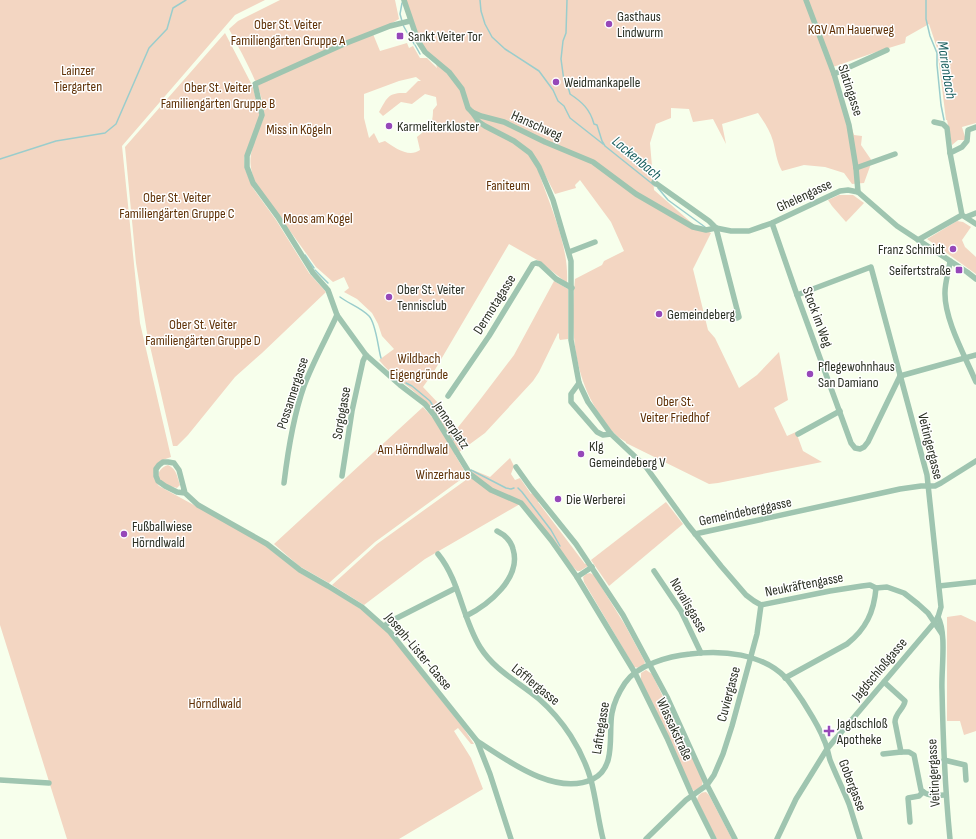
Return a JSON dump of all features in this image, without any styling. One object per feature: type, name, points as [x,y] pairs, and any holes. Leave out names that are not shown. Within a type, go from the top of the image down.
[{"type":"street","points":[[404,0],[418,41],[425,52],[449,72],[462,89],[468,108],[472,112]]},
{"type":"street","name":"Slatingasse","points":[[806,0],[834,74],[849,125],[856,168],[858,192]]},
{"type":"street","points":[[337,316],[328,290],[313,273],[278,217],[257,189],[247,167],[247,156],[262,115],[255,84],[344,44],[390,26],[410,21]]},
{"type":"street","points":[[834,74],[887,50]]},
{"type":"street","name":"Hanschweg","points":[[472,112],[504,122],[545,142],[593,162],[648,202],[693,227],[700,230],[711,229]]},
{"type":"street","name":"Gemeindeberggasse","points":[[472,112],[479,122],[530,153],[542,173],[554,204],[569,252],[572,272],[570,318],[571,340],[579,383],[588,402],[611,434],[646,467],[695,534],[900,489],[941,483],[976,461]]},
{"type":"street","points":[[934,122],[943,124],[947,128],[950,153],[964,216],[976,224]]},
{"type":"street","points":[[950,153],[962,147],[967,141],[968,130],[976,127]]},
{"type":"street","points":[[856,168],[895,154]]},
{"type":"street","points":[[654,182],[709,221],[739,317],[737,318]]},
{"type":"street","name":"Ghelengasse","points":[[711,229],[749,231],[772,223],[840,191],[848,190],[858,192]]},
{"type":"street","points":[[858,192],[897,226],[950,262],[968,272],[976,279]]},
{"type":"street","points":[[918,240],[964,216],[976,213]]},
{"type":"street","name":"Stock im Weg","points":[[772,223],[851,443],[855,448],[860,449],[868,442],[900,376]]},
{"type":"street","points":[[569,252],[595,242]]},
{"type":"street","points":[[950,262],[945,291],[946,306],[950,321],[976,382]]},
{"type":"street","name":"Dermotagasse","points":[[448,396],[489,336],[533,264],[540,264],[556,279],[572,288]]},
{"type":"street","name":"Veitingergasse","points":[[797,295],[871,267],[928,475],[939,586],[940,607],[936,620],[942,634],[945,795],[950,839]]},
{"type":"street","name":"Jennerplatz","points":[[337,316],[366,355],[400,385],[425,404],[434,415],[470,474],[491,490],[520,503]]},
{"type":"street","name":"Possannergasse","points":[[284,483],[291,434],[304,386],[318,353],[337,316]]},
{"type":"street","name":"Sorgogasse","points":[[342,476],[352,411],[363,361],[366,355]]},
{"type":"street","points":[[900,376],[976,355]]},
{"type":"street","name":"Gemeindeberggasse","points":[[579,383],[571,394],[572,402],[597,432],[603,435],[611,434]]},
{"type":"street","points":[[798,434],[840,411]]},
{"type":"street","name":"Joseph-Lister-Gasse","points":[[185,493],[177,492],[164,486],[158,481],[156,469],[159,465],[163,462],[175,464],[179,470],[185,493],[198,505],[267,544],[300,570],[362,607],[384,626],[477,741],[490,774],[511,839]]},
{"type":"street","name":"Wlassakstraße","points":[[516,467],[576,544],[623,615],[650,664],[682,728],[707,785],[735,839]]},
{"type":"street","name":"Wlassakstraße","points":[[520,503],[551,540],[578,577],[635,673],[714,839]]},
{"type":"street","points":[[466,616],[483,606],[498,593],[508,580],[514,567],[515,555],[511,543],[497,531]]},
{"type":"street","name":"Neukräftengasse","points":[[695,534],[746,595],[754,602],[761,605],[830,590],[870,585],[876,588],[891,588],[904,594],[924,608],[936,620]]},
{"type":"street","name":"Löfflergasse","points":[[438,554],[449,569],[466,616],[480,647],[493,664],[539,699],[561,722],[576,745],[591,780],[603,839]]},
{"type":"street","points":[[578,577],[592,567]]},
{"type":"street","name":"Novalisgasse","points":[[654,571],[681,611],[701,653]]},
{"type":"street","points":[[939,586],[976,582]]},
{"type":"street","points":[[384,626],[456,588]]},
{"type":"street","points":[[785,678],[847,644],[856,637],[872,614],[876,588]]},
{"type":"street","name":"Cuviergasse","points":[[707,785],[714,775],[723,754],[757,634],[761,605]]},
{"type":"street","name":"Jagdschloßgasse","points":[[777,839],[796,799],[827,749],[936,620]]},
{"type":"street","name":"Gobergasse","points":[[650,664],[673,657],[701,653],[733,654],[751,657],[766,664],[785,678],[813,718],[825,741],[860,839]]},
{"type":"street","points":[[635,673],[650,664]]},
{"type":"street","name":"Lafitegasse","points":[[591,780],[606,766],[610,752],[612,712],[616,698],[630,677],[635,673]]},
{"type":"street","points":[[884,682],[905,701],[905,705],[895,717],[901,752]]},
{"type":"street","points":[[477,741],[518,768],[540,777],[556,782],[570,783],[591,780]]},
{"type":"street","points":[[883,754],[909,752],[914,755],[919,787],[923,792],[930,795],[945,795]]},
{"type":"street","points":[[944,760],[965,765],[966,780]]},
{"type":"street","points":[[0,780],[49,784]]},
{"type":"street","points":[[646,839],[686,800],[707,785]]},
{"type":"street","points":[[910,822],[908,798],[919,796],[923,792]]},
{"type":"green space","points":[[0,0],[265,0],[235,15],[122,146],[140,323],[171,457],[160,461],[155,470],[154,476],[159,486],[258,540],[300,573],[362,610],[389,634],[464,729],[474,744],[471,744],[458,728],[454,731],[471,758],[483,789],[399,839],[67,839],[0,625]]},
{"type":"green space","points":[[280,0],[395,0],[399,19],[373,34],[380,51],[407,43],[409,48],[413,46],[420,58],[427,58],[437,68],[436,64],[420,42],[406,0],[976,0],[976,123],[962,127],[966,140],[958,140],[952,145],[946,120],[937,48],[929,24],[906,37],[905,43],[833,67],[854,135],[862,136],[861,145],[872,161],[864,183],[852,184],[844,173],[825,167],[804,165],[782,171],[777,160],[770,133],[758,113],[722,124],[726,144],[713,119],[693,122],[689,109],[671,108],[671,118],[656,124],[650,143],[654,190],[693,224],[711,233],[693,269],[708,330],[715,338],[739,388],[757,375],[779,352],[788,400],[774,408],[787,436],[796,432],[803,451],[822,462],[709,484],[626,443],[609,427],[592,401],[584,385],[576,350],[573,315],[575,279],[602,265],[604,261],[624,251],[611,222],[580,180],[575,185],[576,188],[555,194],[541,167],[539,173],[562,241],[567,269],[567,283],[539,261],[509,244],[433,373],[423,387],[440,405],[455,431],[514,355],[554,281],[568,289],[568,339],[560,340],[558,333],[533,381],[485,433],[455,455],[467,475],[375,542],[329,583],[299,566],[274,544],[423,407],[433,418],[426,403],[390,372],[379,360],[394,349],[382,336],[372,313],[357,299],[344,292],[349,288],[344,277],[333,282],[316,267],[256,184],[250,162],[252,150],[264,118],[263,104],[256,82],[229,29],[238,21]],"holes":[[[416,77],[421,81],[418,81],[406,93],[395,94],[389,97],[379,112],[383,116],[401,102],[412,104],[425,94],[436,97],[437,105],[433,110],[430,126],[417,137],[420,150],[407,153],[385,141],[379,143],[374,133],[369,138],[364,118],[364,94],[399,81]]]},
{"type":"green space","points":[[225,33],[253,87],[260,115],[244,158],[245,169],[253,188],[276,220],[309,273],[326,292],[235,377],[188,435],[177,446],[173,446],[147,333],[136,263],[125,147]]},
{"type":"green space","points":[[839,195],[853,195],[864,203],[846,222],[828,200]]},
{"type":"green space","points":[[957,221],[963,222],[971,227],[962,240],[965,247],[976,257],[976,274],[927,239]]},
{"type":"green space","points":[[510,458],[514,466],[511,474],[515,480],[520,478],[588,566],[580,571],[577,571],[521,501],[489,487],[472,473],[473,470],[490,477]]},
{"type":"green space","points":[[168,465],[176,474],[180,485],[177,488],[162,482],[159,477],[159,472],[161,469]]},
{"type":"green space","points":[[470,477],[520,504],[425,559],[364,605],[332,585],[377,544]]},
{"type":"green space","points":[[666,502],[683,524],[609,586],[591,560]]},
{"type":"green space","points":[[590,573],[594,575],[625,625],[645,662],[644,665],[639,668],[634,667],[584,582],[583,577]]},
{"type":"green space","points":[[961,615],[976,622],[976,731],[964,735],[960,721],[947,721],[947,617]]},
{"type":"green space","points":[[646,670],[652,674],[702,779],[701,786],[694,791],[641,680],[641,673]]},
{"type":"green space","points":[[706,792],[732,839],[717,839],[697,800],[700,794]]},
{"type":"waterway","points":[[0,159],[56,141],[105,133],[116,124],[149,48],[167,29],[173,8],[186,0]]},
{"type":"waterway","points":[[480,0],[481,11],[485,24],[492,37],[505,49],[539,71],[553,90],[558,101],[564,106],[570,118],[603,144]]},
{"type":"waterway","name":"Lackenbach","points":[[567,0],[566,33],[563,41],[561,59],[564,81],[570,94],[582,103],[588,110],[594,124],[597,125],[605,146],[655,186]]},
{"type":"waterway","name":"Marienbach","points":[[926,0],[926,19],[930,36],[937,53],[941,105],[944,120]]},
{"type":"waterway","points":[[402,3],[400,14],[402,21]]},
{"type":"waterway","points":[[403,25],[408,34]]},
{"type":"waterway","points":[[411,38],[414,44]]},
{"type":"waterway","points":[[415,45],[420,54]]},
{"type":"waterway","name":"Lackenbach","points":[[658,188],[668,200],[705,227]]},
{"type":"waterway","points":[[305,255],[314,268]]},
{"type":"waterway","points":[[315,270],[328,283]]},
{"type":"waterway","points":[[340,297],[369,316],[375,330],[381,358]]},
{"type":"waterway","points":[[406,383],[430,401],[436,411],[448,424],[454,440]]},
{"type":"waterway","points":[[471,470],[506,488],[514,488]]},
{"type":"waterway","points":[[518,488],[551,530],[560,546]]},
{"type":"place","name":"Gasthaus Lindwurm","points":[[609,24]]},
{"type":"place","name":"Sankt Veiter Tor","points":[[400,36]]},
{"type":"place","name":"Weidmankapelle","points":[[556,82]]},
{"type":"place","name":"Karmeliterkloster","points":[[389,126]]},
{"type":"place","name":"Franz Schmidt","points":[[953,249]]},
{"type":"place","name":"Seifertstraße","points":[[959,270]]},
{"type":"place","name":"Ober St. Veiter Tennisclub","points":[[389,297]]},
{"type":"place","name":"Gemeindeberg","points":[[659,314]]},
{"type":"place","name":"Pflegewohnhaus San Damiano","points":[[810,374]]},
{"type":"place","name":"Klg Gemeindeberg V","points":[[581,454]]},
{"type":"place","name":"Die Werberei","points":[[558,499]]},
{"type":"place","name":"Fußballwiese Hörndlwald","points":[[124,534]]},
{"type":"place","name":"Jagdschloß Apotheke","points":[[829,731]]},
{"type":"park label","name":"KGV Am Hauerweg","points":[[851,29]]},
{"type":"park label","name":"Ober St. Veiter Familiengärten Gruppe A","points":[[288,32]]},
{"type":"park label","name":"Lainzer Tiergarten","points":[[78,78]]},
{"type":"park label","name":"Ober St. Veiter Familiengärten Gruppe B","points":[[218,96]]},
{"type":"park label","name":"Miss in Kögeln","points":[[299,129]]},
{"type":"park label","name":"Faniteum","points":[[508,185]]},
{"type":"park label","name":"Ober St. Veiter Familiengärten Gruppe C","points":[[177,206]]},
{"type":"park label","name":"Moos am Kogel","points":[[318,218]]},
{"type":"park label","name":"Ober St. Veiter Familiengärten Gruppe D","points":[[203,332]]},
{"type":"park label","name":"Wildbach Eigengründe","points":[[419,366]]},
{"type":"park label","name":"Ober St. Veiter Friedhof","points":[[675,410]]},
{"type":"park label","name":"Am Hörndlwald","points":[[413,449]]},
{"type":"park label","name":"Winzerhaus","points":[[443,474]]},
{"type":"park label","name":"Hörndlwald","points":[[215,703]]}]
